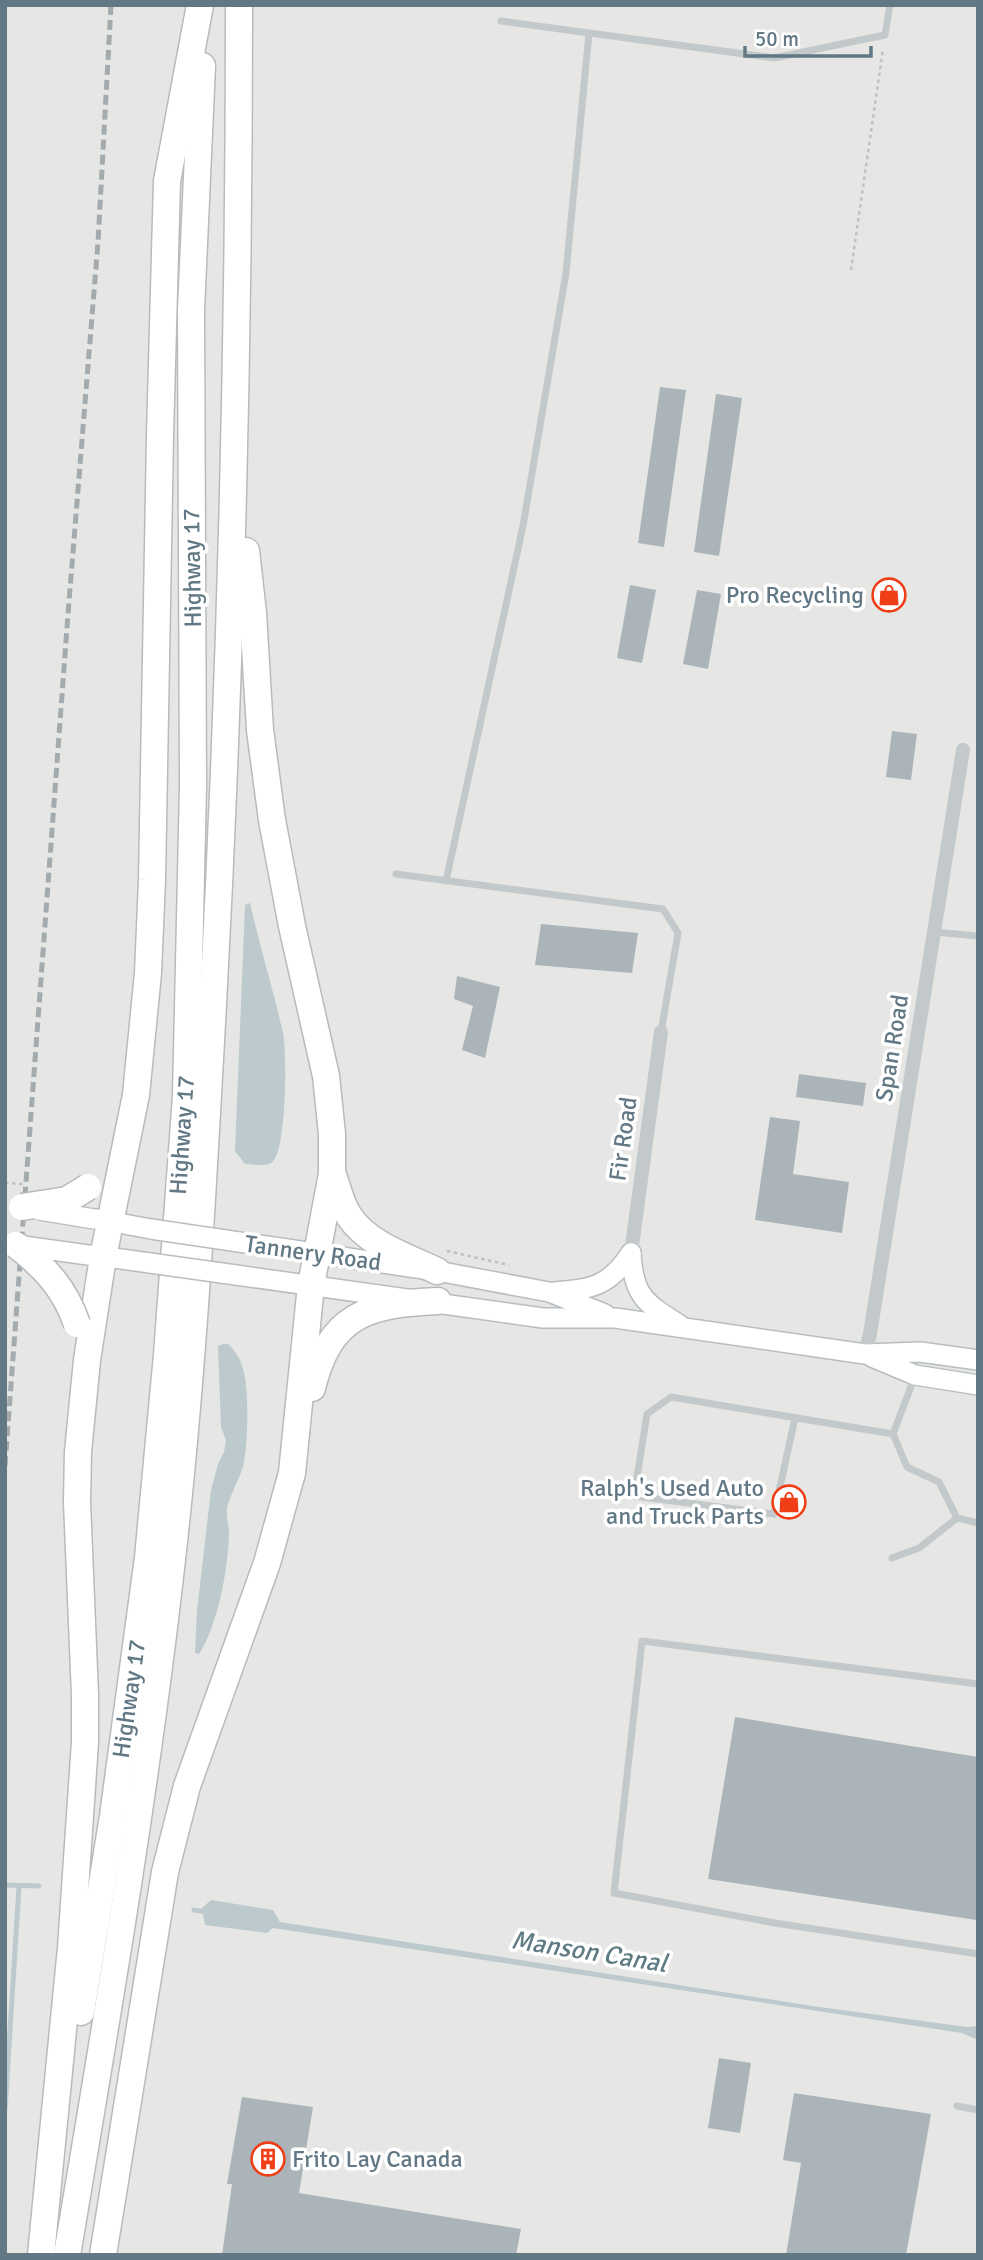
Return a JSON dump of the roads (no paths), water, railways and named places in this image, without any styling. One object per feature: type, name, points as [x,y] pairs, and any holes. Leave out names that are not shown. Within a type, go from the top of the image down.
[{"type":"highway","points":[[41,2255],[71,1948],[85,1742],[78,1452],[95,1256],[102,1220],[136,1095],[148,973],[167,181],[200,5]]},
{"type":"highway","name":"Highway 17","points":[[41,2255],[113,1816],[148,1558],[167,1354],[186,1096],[193,786],[191,310],[205,5]]},
{"type":"highway","name":"Highway 17","points":[[68,2255],[139,1820],[173,1556],[184,1435],[205,1151],[231,606],[239,5]]},
{"type":"highway","points":[[103,2255],[165,1872],[198,1754],[267,1563],[292,1473],[311,1285],[332,1174],[332,1134],[326,1076],[279,862],[260,730],[253,613],[234,449]]},
{"type":"highway","points":[[20,1199],[67,1200],[100,1178],[119,1146],[136,1095]]},
{"type":"highway","points":[[332,1174],[349,1216],[365,1233],[386,1246],[439,1261]]},
{"type":"highway","points":[[11,1244],[55,1280],[72,1308],[87,1360]]},
{"type":"highway","points":[[298,1434],[318,1364],[325,1349],[342,1328],[353,1319],[381,1307],[397,1303],[438,1301]]},
{"type":"main road","name":"Tannery Road","points":[[20,1199],[102,1220],[151,1229],[317,1253],[439,1261],[549,1292],[615,1318]]},
{"type":"main road","name":"Tannery Road","points":[[11,1244],[438,1301],[543,1318],[615,1318],[865,1353],[920,1352],[978,1360]]},
{"type":"main road","points":[[549,1292],[587,1289],[605,1282],[620,1270],[631,1253]]},
{"type":"main road","points":[[631,1253],[635,1287],[652,1308],[687,1330]]},
{"type":"main road","name":"Tannery Road","points":[[865,1353],[915,1375],[978,1385]]},
{"type":"street","name":"Span Road","points":[[865,1353],[962,750]]},
{"type":"street","name":"Fir Road","points":[[631,1253],[661,1032]]},
{"type":"lane","points":[[501,22],[774,58],[885,35],[890,5]]},
{"type":"lane","points":[[446,881],[530,486],[566,273],[589,33]]},
{"type":"lane","points":[[396,874],[663,909],[678,933],[661,1032]]},
{"type":"lane","points":[[933,932],[978,936]]},
{"type":"lane","points":[[915,1375],[893,1434],[907,1467],[939,1482],[957,1518]]},
{"type":"lane","points":[[795,1418],[774,1514],[634,1496],[647,1414],[671,1396],[893,1434]]},
{"type":"lane","points":[[892,1558],[919,1548],[957,1518],[978,1522]]},
{"type":"lane","points":[[978,1684],[642,1641],[614,1893],[775,1923],[978,1954]]},
{"type":"lane","points":[[957,2106],[978,2110]]},
{"type":"waterway","name":"Manson Canal","points":[[5,1885],[39,1886]]},
{"type":"waterway","points":[[5,2110],[19,1887]]},
{"type":"waterway","name":"Manson Canal","points":[[194,1910],[207,1912]]},
{"type":"railway","points":[[5,1466],[98,242],[111,5]]},
{"type":"place","name":"Pro Recycling","points":[[889,595]]},
{"type":"place","name":"Ralph's Used Auto and Truck Parts","points":[[789,1502]]},
{"type":"place","name":"Frito Lay Canada","points":[[268,2159]]}]
